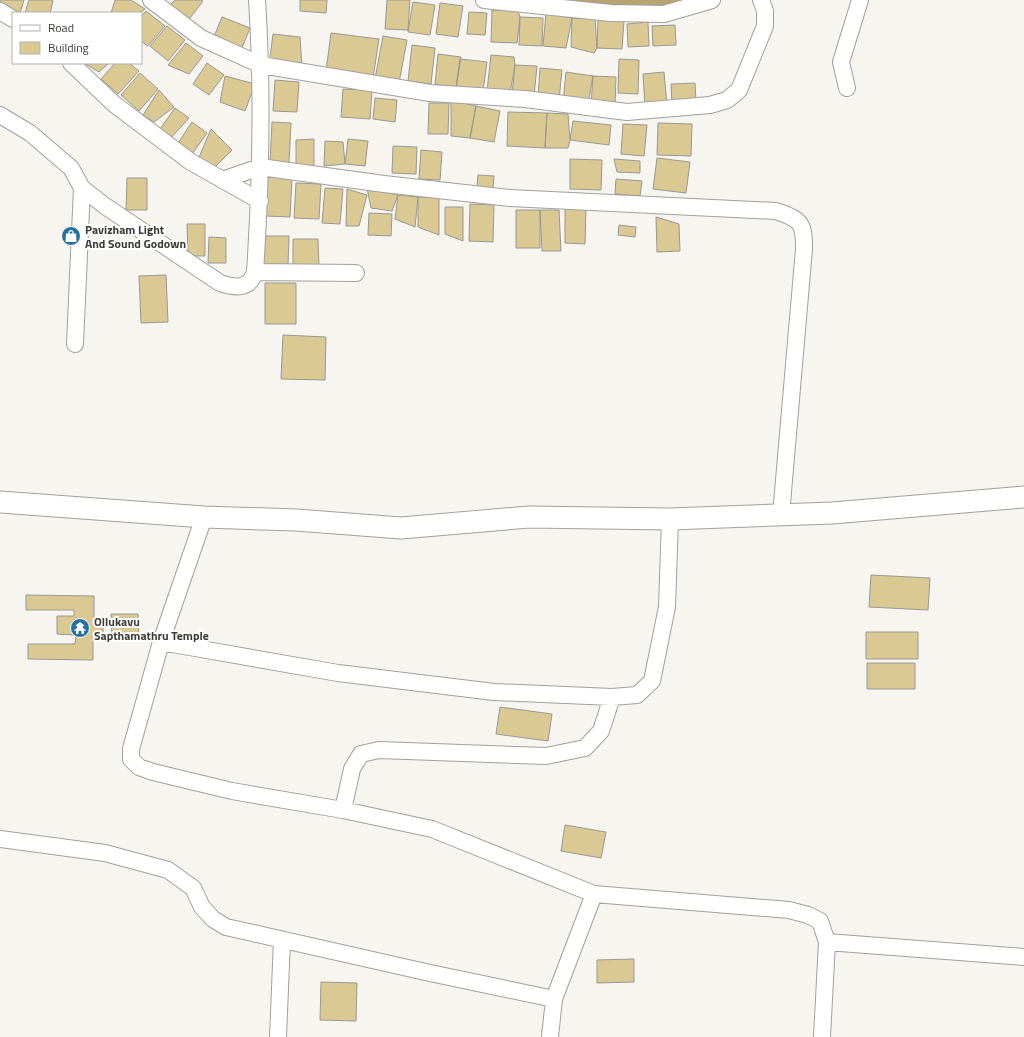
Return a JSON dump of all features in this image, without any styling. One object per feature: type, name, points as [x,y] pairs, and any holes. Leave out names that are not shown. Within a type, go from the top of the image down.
[{"type":"street","points":[[151,0],[201,38],[261,65],[430,93],[525,99],[627,112],[710,105],[727,100],[739,90],[765,26],[765,11],[760,0]]},
{"type":"street","points":[[0,115],[30,133],[71,168],[82,188],[105,206],[220,283],[233,287],[243,286],[253,279],[255,272],[260,201],[261,65],[257,0]]},
{"type":"street","points":[[484,0],[535,3],[610,13],[664,14],[712,0]]},
{"type":"street","points":[[848,88],[842,62],[860,0]]},
{"type":"street","points":[[0,11],[12,18]]},
{"type":"street","points":[[72,64],[114,104],[191,162],[260,201]]},
{"type":"street","points":[[222,180],[260,167],[384,184],[510,198],[776,211],[794,217],[804,229],[804,249],[782,515]]},
{"type":"street","points":[[75,344],[82,188]]},
{"type":"street","points":[[255,272],[356,273]]},
{"type":"street","points":[[0,502],[204,517],[296,520],[401,528],[529,517],[670,519],[832,513],[1024,497]]},
{"type":"street","points":[[204,517],[161,642],[131,749],[131,759],[139,767],[153,772],[232,791],[343,810],[432,829],[594,894],[789,910],[808,914],[820,921],[827,942],[822,1037]]},
{"type":"street","points":[[161,642],[346,674],[494,692],[612,698],[637,695],[652,681],[667,607],[670,519]]},
{"type":"street","points":[[343,810],[352,769],[360,754],[379,750],[546,756],[585,748],[601,731],[612,698]]},
{"type":"street","points":[[0,839],[105,853],[168,870],[193,888],[202,907],[213,919],[226,927],[554,999]]},
{"type":"street","points":[[550,1037],[554,999],[594,894]]},
{"type":"street","points":[[278,1037],[282,940]]},
{"type":"street","points":[[827,942],[1024,957]]},
{"type":"building","points":[[0,0],[24,0],[20,12],[0,6]]},
{"type":"building","points":[[29,0],[53,1],[50,12],[25,12]]},
{"type":"building","points":[[115,0],[131,0],[145,9],[141,12],[111,12]]},
{"type":"building","points":[[175,0],[203,1],[187,22],[168,7]]},
{"type":"building","points":[[300,0],[327,0],[326,13],[300,11]]},
{"type":"building","points":[[387,0],[410,0],[408,30],[385,29]]},
{"type":"building","points":[[413,2],[435,5],[430,35],[408,32]]},
{"type":"building","points":[[440,3],[463,6],[458,37],[436,34]]},
{"type":"building","points":[[492,10],[518,11],[520,17],[517,43],[491,42]]},
{"type":"building","points":[[146,11],[165,26],[148,46],[142,42],[142,16]]},
{"type":"building","points":[[469,12],[487,13],[485,35],[467,34]]},
{"type":"building","points":[[546,13],[572,18],[566,48],[543,46]]},
{"type":"building","points":[[222,17],[250,28],[241,50],[213,39]]},
{"type":"building","points":[[520,17],[543,18],[542,46],[519,45]]},
{"type":"building","points":[[572,18],[595,19],[597,48],[594,53],[571,47]]},
{"type":"building","points":[[598,19],[624,21],[622,49],[597,48]]},
{"type":"building","points":[[648,22],[649,46],[628,47],[627,24]]},
{"type":"building","points":[[675,25],[676,45],[653,46],[652,26]]},
{"type":"building","points":[[167,26],[185,40],[168,61],[150,46]]},
{"type":"building","points":[[331,33],[379,39],[373,78],[326,71]]},
{"type":"building","points":[[273,34],[300,37],[302,68],[269,65]]},
{"type":"building","points":[[383,36],[407,40],[399,83],[375,79]]},
{"type":"building","points":[[186,43],[203,56],[189,74],[168,65]]},
{"type":"building","points":[[412,45],[435,48],[431,84],[408,81]]},
{"type":"building","points":[[438,54],[461,57],[456,88],[435,84]]},
{"type":"building","points":[[491,55],[514,57],[515,65],[510,93],[487,91]]},
{"type":"building","points":[[460,59],[487,62],[483,91],[456,88]]},
{"type":"building","points":[[619,59],[639,60],[638,94],[618,93]]},
{"type":"building","points":[[207,63],[224,75],[209,95],[193,84]]},
{"type":"building","points":[[86,64],[108,64],[99,72]]},
{"type":"building","points":[[114,64],[130,64],[139,71],[118,94],[101,79]]},
{"type":"building","points":[[515,65],[537,66],[534,96],[512,94]]},
{"type":"building","points":[[540,68],[562,70],[559,100],[538,98]]},
{"type":"building","points":[[566,72],[593,76],[588,104],[563,102]]},
{"type":"building","points":[[664,72],[667,105],[645,107],[643,74]]},
{"type":"building","points":[[140,73],[158,89],[139,111],[121,95]]},
{"type":"building","points":[[225,76],[255,84],[245,111],[220,102]]},
{"type":"building","points":[[593,76],[616,77],[615,106],[591,105]]},
{"type":"building","points":[[275,80],[299,82],[297,112],[273,111]]},
{"type":"building","points":[[695,83],[696,102],[672,103],[671,84]]},
{"type":"building","points":[[343,89],[372,90],[370,119],[341,117]]},
{"type":"building","points":[[159,90],[174,107],[154,122],[143,115]]},
{"type":"building","points":[[375,98],[397,100],[395,122],[373,119]]},
{"type":"building","points":[[451,100],[476,106],[470,138],[451,136]]},
{"type":"building","points":[[429,103],[449,103],[448,134],[428,134]]},
{"type":"building","points":[[476,106],[500,111],[494,142],[470,138]]},
{"type":"building","points":[[175,108],[189,118],[171,138],[160,129]]},
{"type":"building","points":[[508,112],[547,113],[545,148],[507,146]]},
{"type":"building","points":[[547,113],[568,114],[570,140],[568,148],[545,148]]},
{"type":"building","points":[[573,121],[611,125],[609,145],[570,140]]},
{"type":"building","points":[[192,122],[207,133],[190,157],[178,143]]},
{"type":"building","points":[[272,122],[291,123],[289,163],[270,163]]},
{"type":"building","points":[[658,123],[692,124],[691,156],[657,155]]},
{"type":"building","points":[[623,124],[647,125],[644,156],[621,154]]},
{"type":"building","points":[[211,129],[232,150],[214,168],[197,162]]},
{"type":"building","points":[[314,139],[314,167],[296,167],[296,140]]},
{"type":"building","points":[[348,139],[368,141],[365,166],[345,164]]},
{"type":"building","points":[[325,141],[343,142],[345,164],[324,166]]},
{"type":"building","points":[[393,146],[417,147],[416,174],[392,173]]},
{"type":"building","points":[[421,150],[442,152],[440,180],[419,179]]},
{"type":"building","points":[[657,158],[690,162],[686,193],[653,189]]},
{"type":"building","points":[[570,159],[602,160],[601,190],[570,189]]},
{"type":"building","points":[[614,159],[640,161],[640,173],[617,172]]},
{"type":"building","points":[[478,175],[494,176],[493,188],[477,187]]},
{"type":"building","points":[[268,176],[292,177],[290,217],[266,216]]},
{"type":"building","points":[[127,178],[147,178],[147,210],[126,210]]},
{"type":"building","points":[[616,179],[642,181],[640,196],[615,194]]},
{"type":"building","points":[[296,183],[321,184],[319,219],[294,218]]},
{"type":"building","points":[[325,188],[343,189],[340,224],[322,223]]},
{"type":"building","points":[[367,188],[398,195],[392,211],[371,208]]},
{"type":"building","points":[[347,189],[367,195],[359,226],[346,226]]},
{"type":"building","points":[[398,195],[418,197],[415,227],[395,219]]},
{"type":"building","points":[[418,197],[439,197],[439,235],[418,227]]},
{"type":"building","points":[[470,204],[494,205],[493,242],[469,241]]},
{"type":"building","points":[[445,207],[463,207],[463,241],[445,234]]},
{"type":"building","points":[[565,208],[586,208],[585,244],[565,243]]},
{"type":"building","points":[[516,210],[540,210],[540,248],[516,248]]},
{"type":"building","points":[[540,210],[559,210],[561,251],[542,251]]},
{"type":"building","points":[[369,213],[392,214],[391,236],[368,235]]},
{"type":"building","points":[[656,217],[679,224],[680,251],[657,252]]},
{"type":"building","points":[[187,224],[205,224],[205,256],[188,256]]},
{"type":"building","points":[[619,225],[636,227],[635,237],[618,235]]},
{"type":"building","points":[[264,236],[289,236],[288,267],[263,267]]},
{"type":"building","points":[[209,237],[226,238],[226,263],[208,263]]},
{"type":"building","points":[[293,239],[318,239],[319,266],[293,266]]},
{"type":"building","points":[[166,275],[168,322],[141,323],[139,276]]},
{"type":"building","points":[[265,283],[296,283],[296,324],[265,324]]},
{"type":"building","points":[[283,335],[326,337],[325,380],[281,379]]},
{"type":"building","points":[[871,575],[930,578],[928,610],[869,607]]},
{"type":"building","name":"Ollukavu Sapthamathru Temple","points":[[26,595],[94,596],[94,622],[103,622],[103,634],[93,634],[93,660],[28,659],[28,644],[75,644],[76,635],[57,634],[57,616],[74,616],[74,610],[26,610]]},
{"type":"building","points":[[111,614],[138,614],[139,636],[112,637]]},
{"type":"building","points":[[866,632],[918,632],[918,659],[866,659]]},
{"type":"building","points":[[867,663],[915,663],[915,689],[867,689]]},
{"type":"building","points":[[500,707],[552,714],[548,741],[496,734]]},
{"type":"building","points":[[565,825],[606,832],[601,858],[561,851]]},
{"type":"building","points":[[634,959],[634,982],[597,983],[597,960]]},
{"type":"building","points":[[321,982],[357,983],[356,1021],[320,1020]]},
{"type":"waterway","points":[[579,0],[623,4],[677,0]]},
{"type":"place","name":"Pavizham Light And Sound Godown","points":[[71,236]]},
{"type":"place","name":"Ollukavu Sapthamathru Temple","points":[[80,628]]}]
